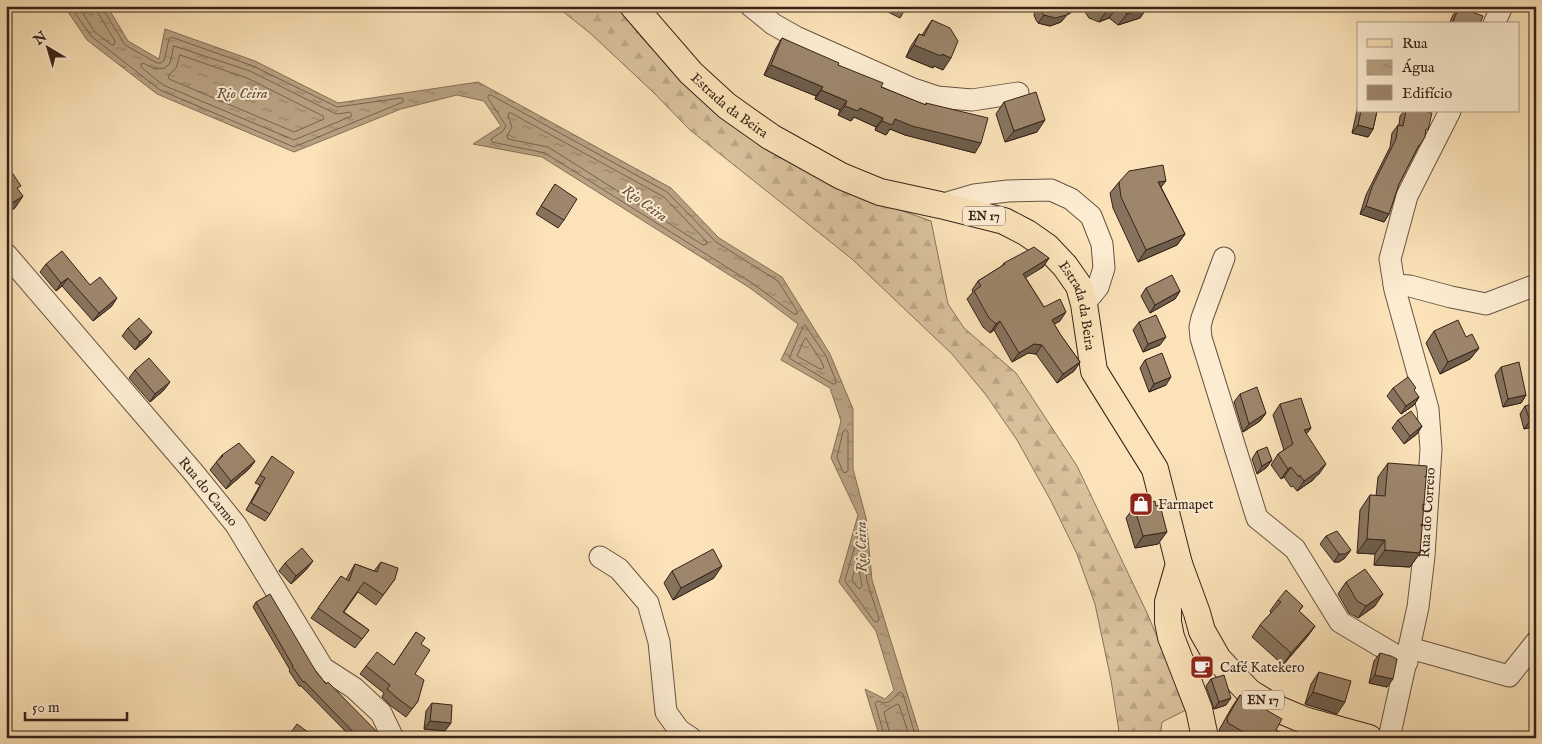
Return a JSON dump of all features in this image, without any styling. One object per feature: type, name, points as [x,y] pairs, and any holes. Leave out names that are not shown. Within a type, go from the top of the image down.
[{"type":"main road","name":"Estrada da Beira","points":[[633,6],[691,73],[727,106],[772,137],[841,176],[872,189],[1004,221],[1027,233],[1047,247],[1066,266],[1079,286],[1084,304],[1094,371],[1155,469],[1179,564],[1202,631],[1218,659],[1250,692],[1273,707],[1304,720],[1368,738]]},
{"type":"main road","points":[[1179,564],[1168,602],[1168,622],[1171,637],[1188,686],[1199,709],[1206,738]]},
{"type":"main road","points":[[1168,602],[1182,605],[1197,613]]},
{"type":"street","points":[[750,6],[773,24],[796,37],[913,90],[937,97],[972,100],[1018,93]]},
{"type":"street","points":[[1495,22],[1502,6]]},
{"type":"street","name":"Rua do Correio","points":[[1390,738],[1418,607],[1424,556],[1431,450],[1428,409],[1395,288],[1390,259],[1407,196],[1449,112]]},
{"type":"street","points":[[940,205],[974,195],[1008,191],[1050,190],[1071,199],[1090,216],[1102,244],[1104,268],[1098,287],[1084,304]]},
{"type":"street","name":"Rua do Carmo","points":[[6,254],[218,502],[236,525],[324,668],[354,688],[381,713],[393,738]]},
{"type":"street","points":[[1224,258],[1202,318],[1200,327],[1201,338],[1257,518],[1295,549],[1340,622],[1408,655],[1509,676],[1536,642]]},
{"type":"street","points":[[1395,288],[1410,286],[1451,298],[1486,304],[1536,284]]},
{"type":"street","points":[[600,557],[618,569],[648,603],[659,642],[666,712],[679,730],[691,738]]},
{"type":"green space","points":[[556,6],[616,6],[642,38],[690,89],[880,203],[931,221],[948,304],[964,328],[1016,373],[1077,466],[1147,613],[1188,709],[1162,722],[1160,738],[1120,738],[1111,680],[1095,604],[1077,554],[1051,501],[1017,440],[986,395],[952,354],[852,259],[690,130],[653,92],[590,33]]},
{"type":"water","name":"Rio Ceira","points":[[64,6],[107,6],[128,41],[159,59],[165,29],[255,61],[338,103],[478,82],[671,188],[719,238],[782,277],[830,354],[853,409],[853,469],[866,518],[872,580],[921,738],[880,738],[865,689],[885,699],[894,690],[876,631],[839,582],[858,515],[831,458],[841,421],[830,388],[781,360],[798,324],[750,288],[542,157],[473,144],[501,126],[484,101],[457,95],[401,109],[294,152],[157,94],[87,40]]},
{"type":"building","points":[[898,6],[907,6],[906,10]]},
{"type":"building","points":[[1040,6],[1072,6],[1067,15],[1055,18],[1044,15],[1041,12]]},
{"type":"building","points":[[1099,6],[1117,6],[1107,10]]},
{"type":"building","points":[[1118,6],[1148,6],[1127,14]]},
{"type":"building","points":[[1459,7],[1483,16],[1481,22],[1453,22]]},
{"type":"building","points":[[932,20],[950,28],[958,41],[951,58],[914,45],[919,34],[924,36]]},
{"type":"building","points":[[782,38],[839,63],[838,65],[883,83],[881,87],[926,105],[926,103],[988,118],[981,143],[912,126],[895,119],[892,125],[882,121],[883,118],[860,108],[858,111],[845,106],[847,101],[821,90],[823,87],[771,65]]},
{"type":"building","points":[[1036,92],[1045,120],[1014,131],[1004,102]]},
{"type":"building","points":[[1361,112],[1377,112],[1373,129],[1358,125]]},
{"type":"building","points":[[1406,112],[1432,113],[1428,130],[1426,129],[1425,137],[1399,184],[1389,214],[1366,206],[1372,187],[1396,139],[1398,125],[1403,126]]},
{"type":"building","points":[[1163,165],[1166,181],[1158,182],[1185,234],[1146,250],[1121,197],[1119,182],[1129,171]]},
{"type":"building","points":[[6,166],[21,186],[17,188],[23,196],[6,207]]},
{"type":"building","points":[[555,184],[577,199],[564,220],[541,206]]},
{"type":"building","points":[[1034,247],[1049,258],[1023,274],[1044,307],[1060,299],[1066,312],[1052,320],[1080,362],[1063,374],[1042,345],[1034,344],[1019,353],[1000,321],[996,324],[989,318],[974,291],[981,286],[978,281],[1004,263]]},
{"type":"building","points":[[62,251],[90,285],[100,277],[117,298],[99,313],[68,278],[61,283],[46,264]]},
{"type":"building","points":[[1172,275],[1180,291],[1155,305],[1146,288]]},
{"type":"building","points":[[1156,315],[1166,337],[1148,344],[1139,322]]},
{"type":"building","points":[[139,318],[152,332],[140,342],[128,328]]},
{"type":"building","points":[[1458,320],[1466,337],[1472,334],[1479,348],[1448,362],[1434,331]]},
{"type":"building","points":[[1162,353],[1171,377],[1154,384],[1145,360]]},
{"type":"building","points":[[149,358],[170,382],[155,394],[135,370]]},
{"type":"building","points":[[1519,362],[1526,395],[1508,399],[1501,367]]},
{"type":"building","points":[[1408,377],[1416,388],[1414,390],[1419,397],[1406,406],[1393,388]]},
{"type":"building","points":[[1257,387],[1266,413],[1249,424],[1240,394]]},
{"type":"building","points":[[1301,398],[1311,428],[1304,430],[1326,464],[1304,481],[1291,467],[1288,469],[1278,454],[1293,444],[1280,404]]},
{"type":"building","points":[[1536,403],[1536,420],[1530,421],[1525,406]]},
{"type":"building","points":[[1411,411],[1422,426],[1410,436],[1398,420]]},
{"type":"building","points":[[239,443],[255,461],[231,481],[216,462],[222,455]]},
{"type":"building","points":[[1267,447],[1272,460],[1262,466],[1257,451]]},
{"type":"building","points":[[272,456],[294,472],[270,514],[251,503],[265,478],[260,475]]},
{"type":"building","points":[[1388,463],[1427,466],[1420,553],[1385,550],[1385,540],[1367,539],[1370,495],[1385,496]]},
{"type":"building","points":[[1155,501],[1156,506],[1160,505],[1167,532],[1143,536],[1134,507]]},
{"type":"building","points":[[1337,531],[1351,550],[1345,554],[1339,554],[1326,536]]},
{"type":"building","points":[[302,548],[313,561],[296,576],[285,563]]},
{"type":"building","points":[[713,549],[722,566],[681,588],[672,571]]},
{"type":"building","points":[[381,562],[398,568],[395,579],[383,595],[364,582],[343,612],[369,630],[362,639],[318,608],[341,576],[349,581],[355,564],[377,572]]},
{"type":"building","points":[[1365,569],[1383,594],[1366,606],[1357,601],[1346,582]]},
{"type":"building","points":[[1286,590],[1303,606],[1299,611],[1315,626],[1291,653],[1260,625],[1281,602],[1278,600]]},
{"type":"building","points":[[270,594],[315,670],[326,684],[328,682],[383,738],[359,738],[303,682],[256,602]]},
{"type":"building","points":[[416,632],[425,638],[421,644],[430,650],[415,674],[424,680],[418,701],[412,709],[387,689],[390,685],[366,666],[377,652],[394,665]]},
{"type":"building","points":[[1380,653],[1397,659],[1393,679],[1375,675]]},
{"type":"building","points":[[1319,672],[1351,681],[1345,702],[1313,692]]},
{"type":"building","points":[[1224,675],[1231,698],[1219,702],[1211,679]]},
{"type":"building","points":[[1240,695],[1282,719],[1276,730],[1280,732],[1277,738],[1254,738],[1228,723],[1227,718]]},
{"type":"building","points":[[432,703],[452,705],[451,723],[430,721]]},
{"type":"building","points":[[297,724],[316,738],[287,738]]},
{"type":"place","name":"Farmapet","points":[[1141,504]]},
{"type":"place","name":"Café Katekero","points":[[1202,667]]}]
